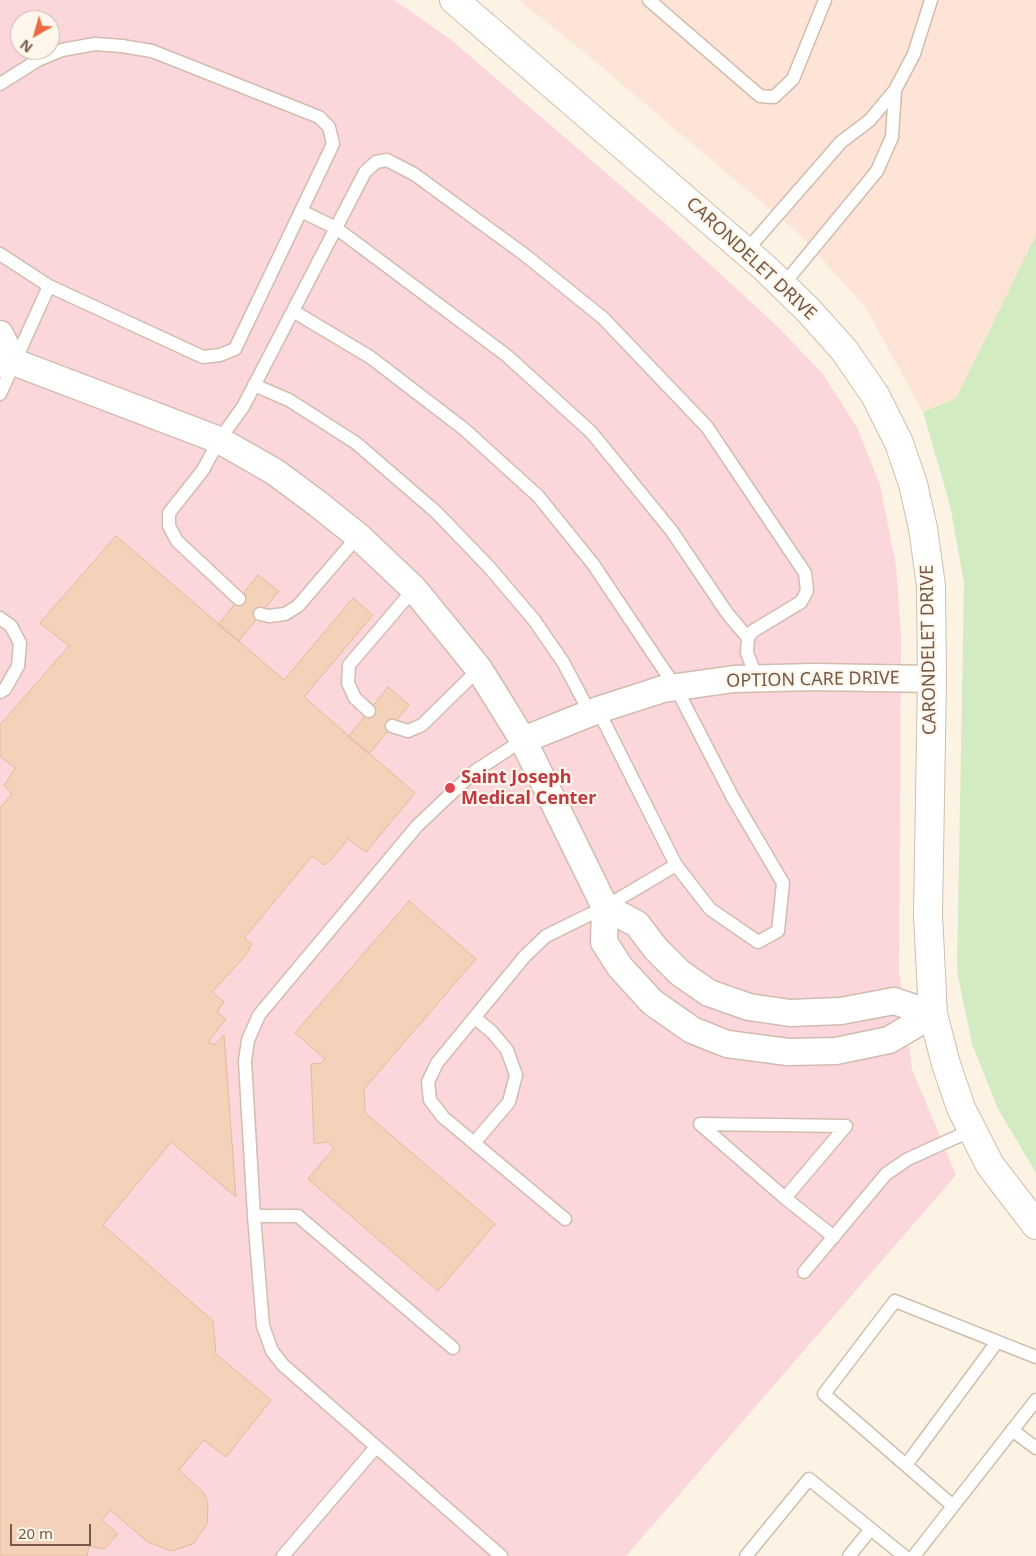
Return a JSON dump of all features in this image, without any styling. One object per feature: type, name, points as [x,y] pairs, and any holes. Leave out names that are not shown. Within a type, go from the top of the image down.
[{"type":"street","name":"CARONDELET DRIVE","points":[[454,0],[783,285],[844,350],[875,395],[899,443],[913,484],[924,528],[931,586],[932,679],[928,915],[933,1014],[946,1064],[961,1108],[990,1165],[1036,1225]]},
{"type":"street","points":[[0,334],[7,363],[219,440],[275,472],[358,536],[414,588],[480,669],[523,740],[604,907],[604,942],[620,967],[652,1002],[692,1030],[727,1044],[788,1052],[836,1051],[890,1040],[933,1014]]},
{"type":"street","name":"OPTION CARE DRIVE","points":[[523,740],[594,712],[663,689],[734,679],[757,678],[932,679]]},
{"type":"street","points":[[604,907],[637,924],[656,949],[680,973],[709,993],[749,1006],[790,1013],[832,1011],[894,1000],[933,1014]]},
{"type":"lane","points":[[649,0],[760,96],[774,97],[793,79],[825,0]]},
{"type":"lane","points":[[746,251],[841,142],[870,120],[895,90],[914,54],[931,0]]},
{"type":"lane","points":[[0,84],[38,60],[62,50],[95,44],[152,51],[319,117],[329,127],[333,144],[234,349],[220,355],[203,357],[49,286],[0,254]]},
{"type":"lane","points":[[783,285],[878,171],[892,137],[895,90]]},
{"type":"lane","points":[[239,599],[177,541],[169,526],[169,513],[203,470],[219,440],[243,407],[365,172],[376,162],[387,160],[414,174],[525,255],[603,318],[707,427],[805,573],[807,591],[801,602],[753,631],[748,638],[747,653],[757,678]]},
{"type":"lane","points":[[301,211],[336,228],[506,355],[591,432],[671,530],[727,613],[748,638]]},
{"type":"lane","points":[[0,394],[7,363],[49,286]]},
{"type":"lane","points":[[254,385],[289,400],[342,434],[436,512],[489,566],[534,620],[563,662],[594,712],[676,865],[710,909],[758,942],[778,931],[783,883],[733,798],[676,688],[593,564],[538,496],[464,429],[370,357],[293,311]]},
{"type":"lane","points":[[260,614],[270,616],[285,614],[298,606],[358,536]]},
{"type":"lane","points":[[369,711],[355,698],[348,683],[349,665],[414,588]]},
{"type":"lane","points":[[0,618],[11,626],[20,643],[18,666],[5,690],[0,692]]},
{"type":"lane","points":[[392,726],[408,731],[422,725],[480,669]]},
{"type":"lane","points":[[501,1556],[283,1365],[272,1351],[263,1326],[254,1216],[245,1061],[248,1040],[259,1015],[417,826],[444,798],[475,771],[523,740]]},
{"type":"lane","points":[[565,1219],[443,1117],[430,1100],[428,1082],[437,1063],[525,956],[546,936],[604,907],[676,865]]},
{"type":"lane","points":[[474,1143],[509,1102],[516,1075],[507,1050],[492,1032],[475,1018]]},
{"type":"lane","points":[[785,1198],[846,1126],[700,1124],[785,1198],[834,1237]]},
{"type":"lane","points":[[804,1272],[886,1174],[908,1159],[972,1130]]},
{"type":"lane","points":[[254,1216],[298,1216],[454,1348]]},
{"type":"lane","points":[[953,1506],[824,1394],[895,1301],[1036,1357]]},
{"type":"lane","points":[[906,1465],[997,1342]]},
{"type":"lane","points":[[914,1556],[1036,1400]]},
{"type":"lane","points":[[1012,1430],[1036,1448]]},
{"type":"lane","points":[[284,1556],[376,1447]]},
{"type":"lane","points":[[746,1556],[809,1479],[904,1556]]},
{"type":"lane","points":[[849,1556],[871,1529]]},
{"type":"shaded area","name":"Saint Joseph Medical Center","points":[[0,0],[394,0],[450,39],[669,227],[776,325],[822,373],[857,427],[880,485],[896,565],[901,635],[899,972],[912,1069],[956,1175],[626,1556],[0,1556]]},
{"type":"shaded area","points":[[518,0],[1036,0],[1036,235],[956,398],[923,412],[866,308],[800,235],[579,48]]},
{"type":"green space","points":[[1036,235],[1036,1173],[998,1109],[972,1044],[957,971],[964,583],[950,505],[923,412],[956,398]]},
{"type":"building","points":[[116,536],[284,680],[353,598],[373,615],[304,697],[415,793],[366,852],[348,839],[331,860],[324,865],[312,856],[244,938],[252,944],[245,956],[212,992],[224,1002],[217,1012],[226,1019],[208,1042],[214,1045],[224,1035],[236,1197],[171,1142],[103,1225],[213,1321],[216,1354],[271,1400],[226,1457],[204,1440],[179,1470],[203,1492],[208,1503],[207,1524],[193,1544],[171,1551],[148,1542],[110,1510],[102,1520],[118,1534],[104,1549],[89,1546],[87,1556],[0,1556],[0,808],[12,794],[4,786],[15,768],[0,756],[0,725],[69,646],[40,623]]},
{"type":"building","points":[[258,575],[279,591],[239,641],[218,625]]},
{"type":"building","points":[[388,687],[409,705],[369,754],[348,737]]},
{"type":"building","points":[[409,901],[476,959],[364,1089],[365,1113],[495,1224],[438,1291],[308,1179],[334,1148],[327,1142],[314,1144],[311,1064],[321,1063],[325,1059],[295,1033]]},
{"type":"place","name":"Saint Joseph Medical Center","points":[[450,788]]}]
